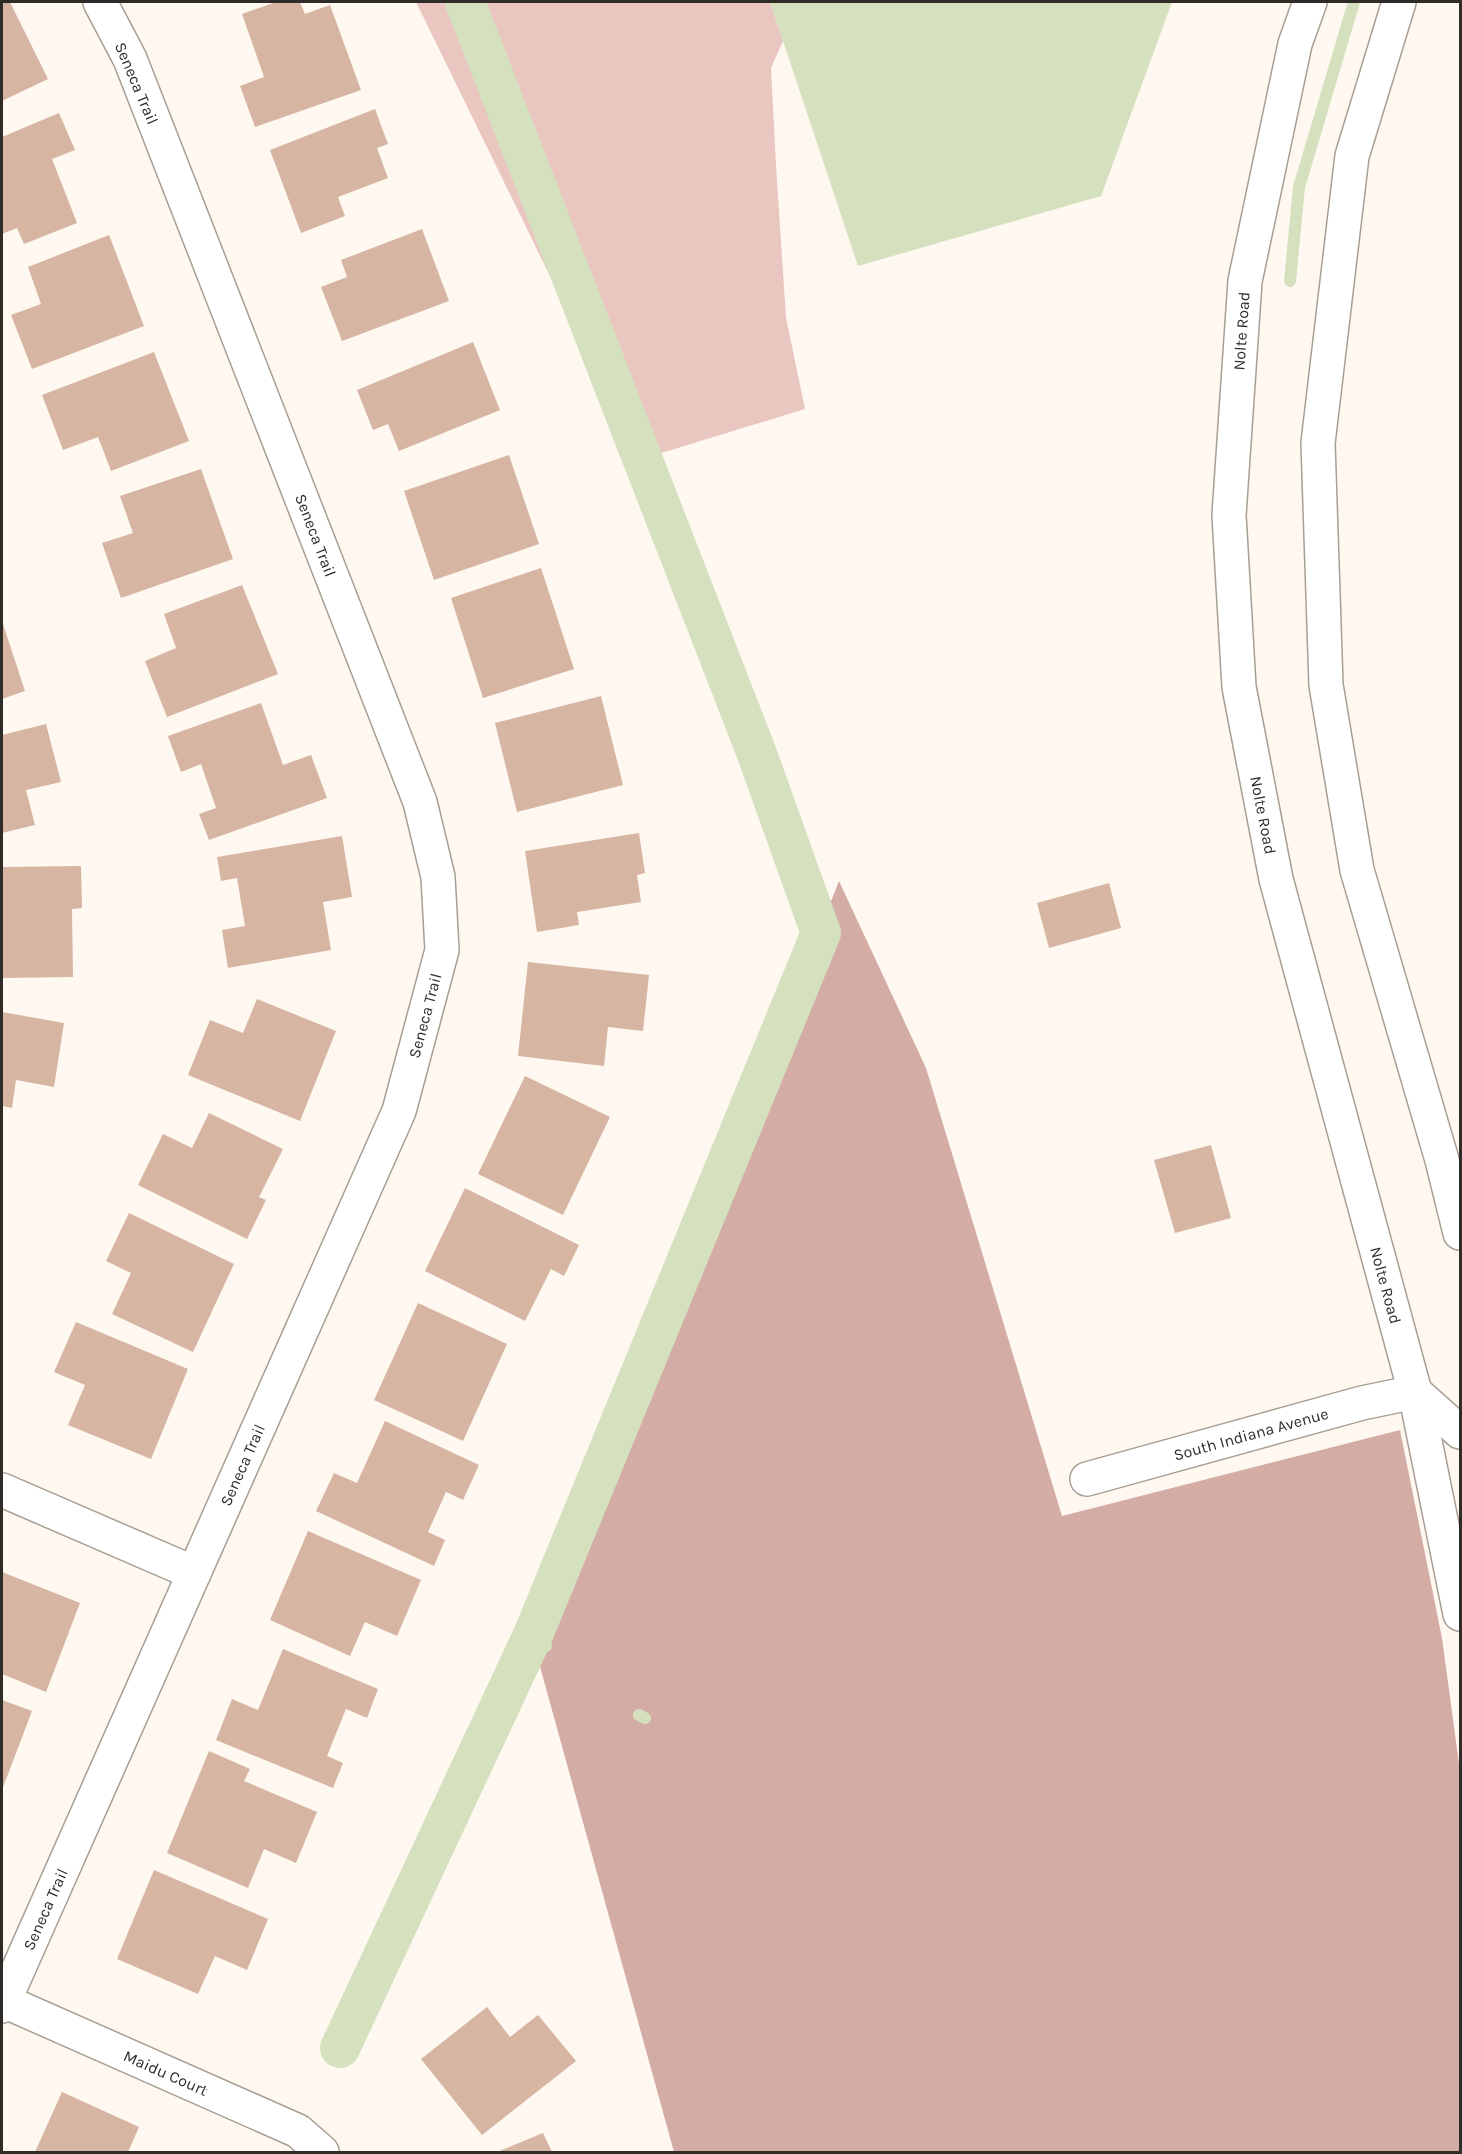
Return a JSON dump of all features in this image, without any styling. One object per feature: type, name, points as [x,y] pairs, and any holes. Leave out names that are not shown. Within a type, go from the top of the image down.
[{"type":"street","name":"Seneca Trail","points":[[3,2004],[399,1111],[442,950],[438,877],[420,802],[130,59],[100,2]]},
{"type":"street","name":"Nolte Road","points":[[1310,2],[1295,44],[1245,281],[1229,515],[1239,687],[1276,879],[1415,1392],[1461,1614]]},
{"type":"street","points":[[1399,2],[1352,156],[1318,443],[1326,685],[1358,870],[1461,1233]]},
{"type":"street","points":[[1415,1392],[1461,1432]]},
{"type":"street","name":"South Indiana Avenue","points":[[1087,1479],[1362,1403],[1415,1392]]},
{"type":"street","points":[[2,1490],[194,1573]]},
{"type":"street","name":"Maidu Court","points":[[3,2004],[298,2131],[322,2152]]},
{"type":"shaded area","points":[[416,2],[770,2],[783,41],[771,68],[786,318],[805,409],[642,459],[642,462],[640,460]]},
{"type":"shaded area","points":[[770,2],[1172,2],[1101,196],[858,266]]},
{"type":"shaded area","points":[[839,881],[926,1068],[1062,1516],[1400,1430],[1442,1638],[1460,1771],[1460,2152],[674,2152],[536,1652]]},
{"type":"building","points":[[2,2],[10,2],[48,79],[2,101]]},
{"type":"building","points":[[276,2],[300,2],[305,14],[330,5],[361,90],[255,127],[240,86],[264,77],[242,14]]},
{"type":"building","points":[[375,109],[388,144],[377,148],[388,178],[338,197],[345,216],[301,233],[270,150]]},
{"type":"building","points":[[59,113],[75,150],[52,159],[77,223],[24,244],[17,228],[2,234],[2,137]]},
{"type":"building","points":[[422,229],[449,301],[342,341],[321,287],[347,277],[341,260]]},
{"type":"building","points":[[109,235],[144,326],[32,369],[11,315],[41,304],[28,267]]},
{"type":"building","points":[[473,342],[500,410],[399,451],[388,424],[373,430],[357,390]]},
{"type":"building","points":[[154,352],[189,441],[111,471],[98,437],[63,450],[42,395]]},
{"type":"building","points":[[509,455],[539,544],[434,580],[404,491]]},
{"type":"building","points":[[201,469],[233,559],[121,598],[102,543],[133,533],[120,496]]},
{"type":"building","points":[[541,568],[574,669],[483,698],[451,598]]},
{"type":"building","points":[[242,585],[278,674],[167,717],[145,661],[176,648],[164,614]]},
{"type":"building","points":[[2,621],[25,691],[2,699]]},
{"type":"building","points":[[601,696],[623,785],[517,812],[495,723]]},
{"type":"building","points":[[261,703],[283,765],[311,755],[327,798],[209,840],[199,814],[216,808],[201,764],[181,772],[168,736]]},
{"type":"building","points":[[46,724],[61,782],[26,790],[35,825],[2,833],[2,735]]},
{"type":"building","points":[[639,833],[645,873],[637,875],[641,902],[577,912],[579,925],[537,932],[525,851]]},
{"type":"building","points":[[342,836],[352,897],[323,902],[331,950],[228,968],[222,930],[245,926],[237,878],[221,881],[217,857]]},
{"type":"building","points":[[81,866],[82,908],[72,909],[73,977],[2,978],[2,867]]},
{"type":"building","points":[[1109,883],[1121,928],[1049,948],[1037,903]]},
{"type":"building","points":[[528,962],[649,975],[643,1031],[608,1027],[604,1066],[518,1056]]},
{"type":"building","points":[[257,999],[336,1031],[300,1121],[188,1075],[210,1020],[243,1033]]},
{"type":"building","points":[[2,1012],[64,1023],[54,1087],[16,1080],[12,1108],[2,1106]]},
{"type":"building","points":[[525,1076],[610,1117],[563,1215],[478,1174]]},
{"type":"building","points":[[209,1113],[283,1149],[259,1197],[266,1200],[247,1239],[138,1185],[163,1134],[192,1148]]},
{"type":"building","points":[[1211,1145],[1231,1218],[1175,1233],[1154,1160]]},
{"type":"building","points":[[465,1188],[579,1245],[564,1276],[551,1269],[525,1321],[425,1271]]},
{"type":"building","points":[[129,1213],[234,1264],[193,1352],[112,1314],[131,1273],[106,1261]]},
{"type":"building","points":[[418,1303],[507,1344],[463,1441],[374,1400]]},
{"type":"building","points":[[76,1322],[188,1369],[151,1459],[68,1425],[85,1385],[54,1372]]},
{"type":"building","points":[[385,1421],[479,1465],[463,1500],[446,1492],[428,1532],[445,1540],[434,1566],[316,1511],[334,1473],[357,1483]]},
{"type":"building","points":[[308,1531],[421,1580],[397,1636],[365,1622],[350,1656],[270,1620]]},
{"type":"building","points":[[2,1572],[80,1603],[46,1692],[2,1674]]},
{"type":"building","points":[[283,1649],[378,1689],[367,1718],[346,1709],[327,1756],[343,1763],[333,1788],[216,1740],[232,1699],[258,1710]]},
{"type":"building","points":[[2,1700],[32,1711],[2,1790]]},
{"type":"building","points":[[209,1751],[250,1769],[244,1781],[317,1812],[296,1863],[264,1849],[248,1888],[167,1853]]},
{"type":"building","points":[[154,1870],[268,1919],[247,1970],[215,1956],[198,1994],[117,1959]]},
{"type":"building","points":[[487,2007],[510,2037],[538,2015],[576,2061],[482,2135],[421,2059]]},
{"type":"building","points":[[62,2092],[139,2127],[128,2152],[35,2152]]},
{"type":"building","points":[[543,2133],[552,2152],[497,2152]]},
{"type":"waterway","points":[[340,2048],[533,1635],[821,933],[757,754],[465,2]]},
{"type":"waterway","points":[[1290,281],[1299,187],[1354,2]]},
{"type":"waterway","points":[[533,1635],[546,1646]]},
{"type":"waterway","points":[[639,1715],[645,1718]]}]
